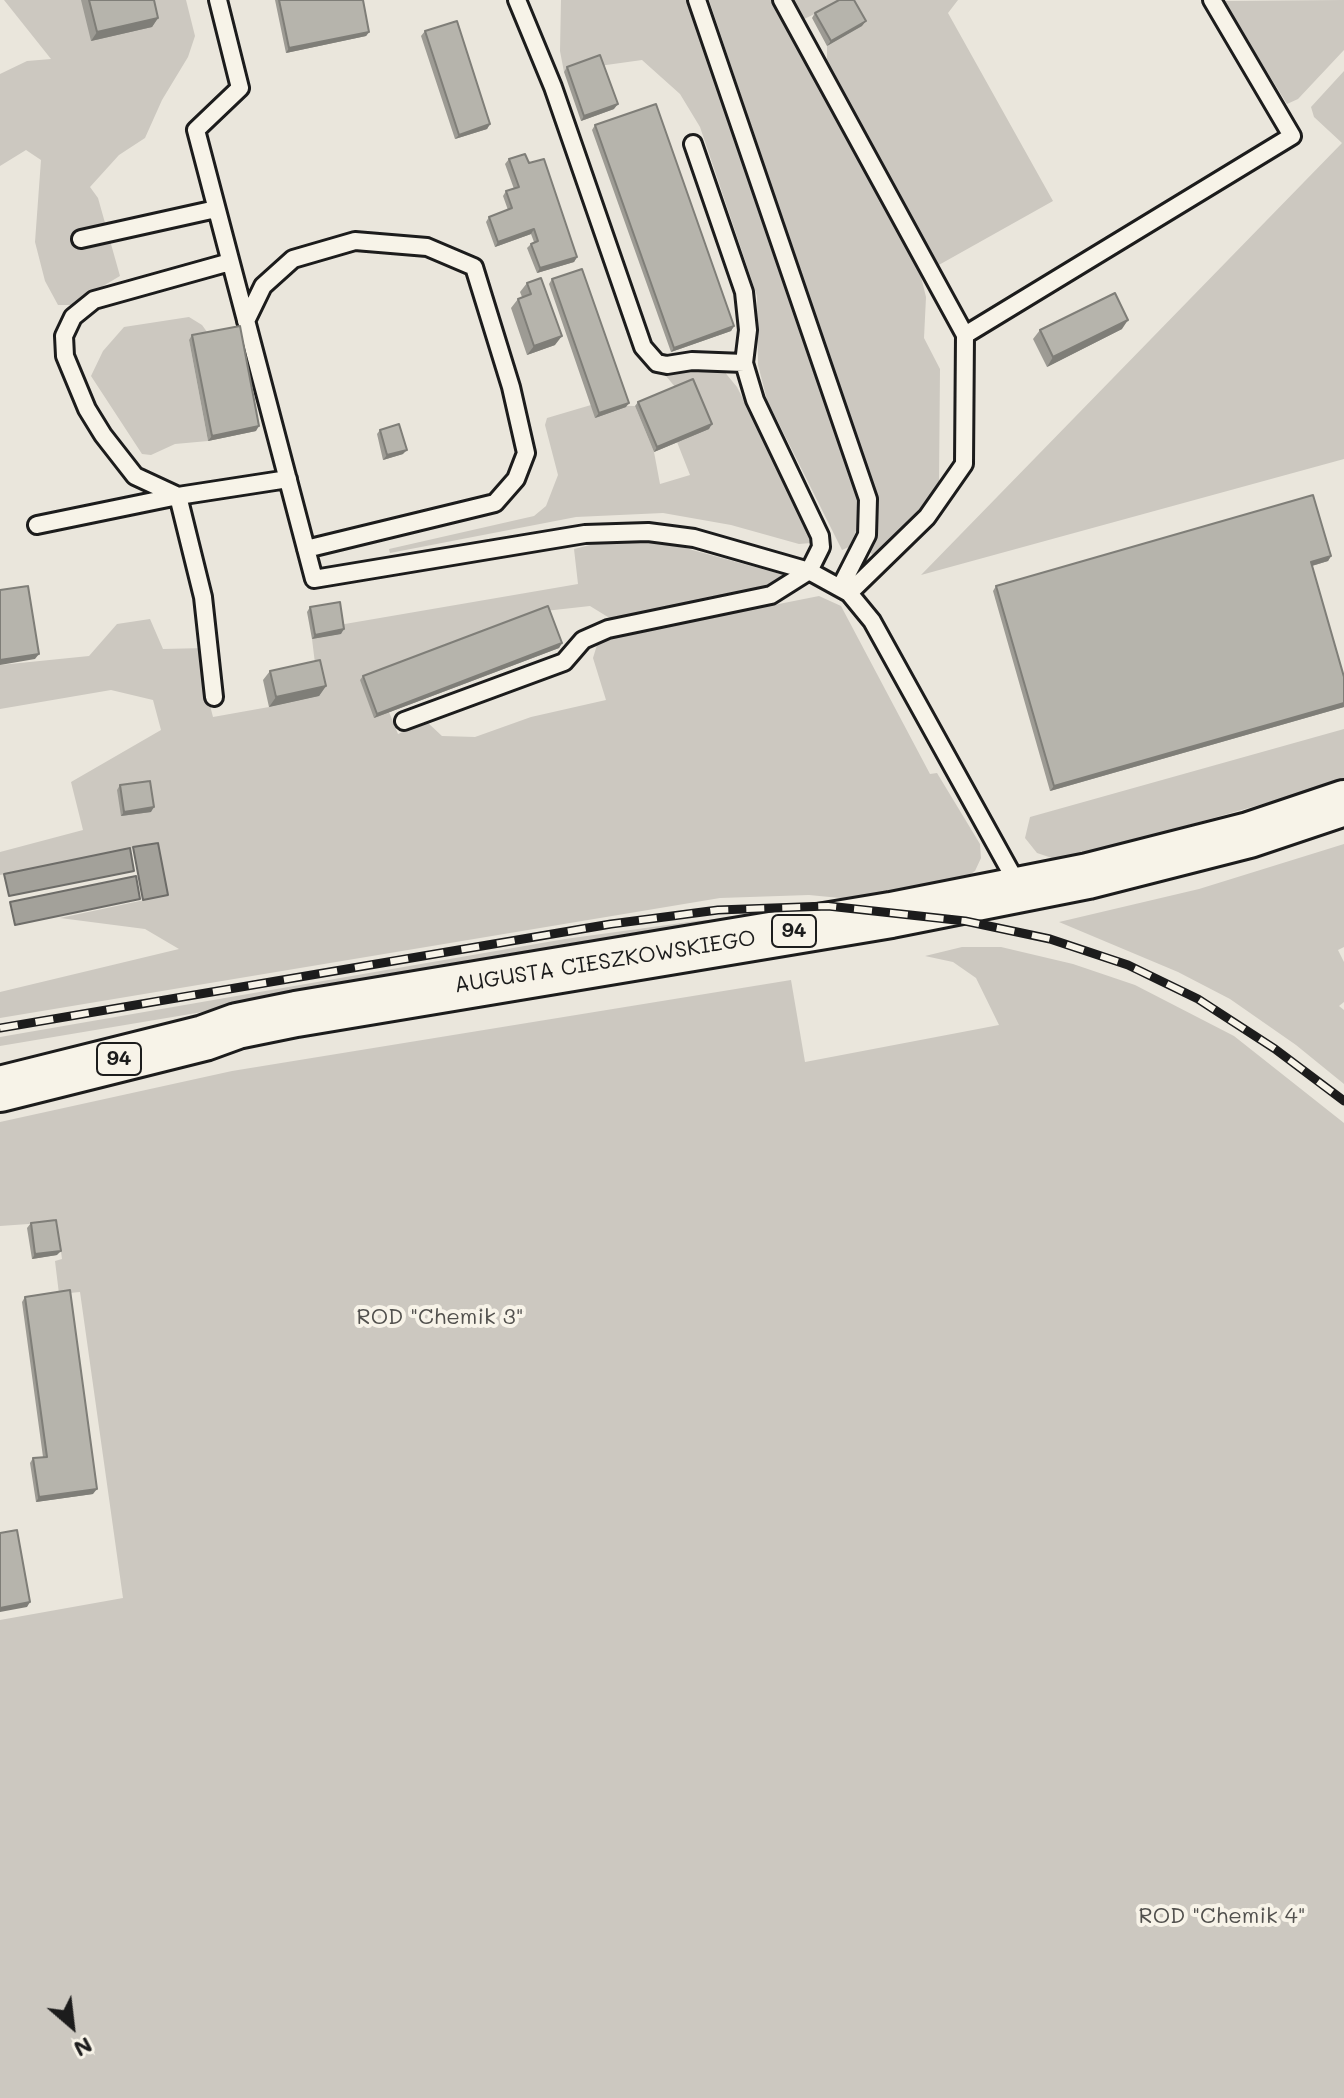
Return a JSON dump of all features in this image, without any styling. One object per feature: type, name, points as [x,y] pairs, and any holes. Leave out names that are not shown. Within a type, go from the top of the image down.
[{"type":"main road","name":"AUGUSTA CIESZKOWSKIEGO","points":[[0,1089],[204,1038],[237,1026],[1021,890],[1249,835],[1344,803]]},
{"type":"main road","name":"AUGUSTA CIESZKOWSKIEGO","points":[[0,1057],[201,1024],[237,1026]]},
{"type":"lane","points":[[218,0],[240,88],[196,130],[314,579],[585,534],[648,532],[694,538],[809,571],[845,591],[872,621],[1021,890]]},
{"type":"lane","points":[[517,0],[553,87],[643,347],[657,363],[667,365],[692,361],[744,363]]},
{"type":"lane","points":[[697,0],[868,499],[867,535],[845,591]]},
{"type":"lane","points":[[782,0],[965,335],[964,464],[927,517],[845,591]]},
{"type":"lane","points":[[965,335],[1292,136],[1212,0]]},
{"type":"lane","points":[[404,721],[564,662],[583,640],[600,632],[761,599],[788,587],[809,571],[819,556],[820,536],[755,400],[744,363],[748,321],[744,292],[693,144]]},
{"type":"lane","points":[[81,239],[216,209]]},
{"type":"lane","points":[[246,321],[263,286],[293,259],[355,241],[427,247],[474,267],[511,387],[526,453],[516,479],[495,503],[306,549]]},
{"type":"lane","points":[[178,496],[135,476],[103,435],[87,409],[65,356],[64,336],[73,317],[94,300],[230,262]]},
{"type":"lane","points":[[37,525],[178,496],[288,479]]},
{"type":"lane","points":[[178,496],[203,597],[214,697]]},
{"type":"green space","points":[[4,0],[186,0],[195,36],[188,57],[162,100],[145,138],[119,155],[90,187],[98,198],[120,276],[71,305],[58,305],[45,281],[35,242],[41,160],[26,150],[0,166],[0,74],[27,61],[51,59]]},
{"type":"green space","points":[[561,0],[690,0],[860,494],[863,515],[849,547],[842,550],[767,400],[758,365],[757,296],[700,127],[680,94],[642,60],[599,66],[596,60],[564,72],[560,51]]},
{"type":"green space","points":[[709,0],[773,0],[918,265],[926,297],[924,338],[940,369],[939,481],[931,499],[899,539],[876,558],[866,549],[875,530],[878,504]]},
{"type":"green space","points":[[791,0],[844,0],[802,20]]},
{"type":"green space","points":[[848,0],[958,0],[948,13],[1053,201],[937,266],[827,64],[827,46],[862,26]]},
{"type":"green space","points":[[1344,0],[1344,50],[1298,99],[1287,104],[1223,1]]},
{"type":"green space","points":[[1344,71],[1344,459],[921,575],[1342,143],[1314,117],[1311,107]]},
{"type":"green space","points":[[189,317],[202,325],[210,336],[189,340],[208,441],[175,444],[151,455],[142,454],[91,376],[103,351],[124,327]]},
{"type":"green space","points":[[710,365],[723,370],[737,387],[814,539],[811,543],[799,544],[731,525],[663,513],[576,517],[390,553],[389,549],[534,516],[546,506],[558,475],[545,425],[547,418],[591,405],[635,406],[654,452],[660,484],[690,475],[677,442],[709,428],[666,376]]},
{"type":"green space","points":[[614,539],[656,540],[784,575],[776,585],[710,604],[673,607],[616,622],[590,606],[545,611],[389,712],[398,734],[427,722],[442,736],[475,737],[531,717],[606,700],[593,658],[597,645],[608,638],[819,596],[841,606],[930,774],[937,773],[980,844],[981,858],[975,871],[962,880],[861,900],[809,895],[720,898],[0,1018],[0,992],[179,949],[145,929],[60,918],[168,895],[158,843],[0,875],[0,852],[83,830],[71,782],[161,730],[153,700],[111,690],[0,709],[0,665],[89,656],[117,624],[150,619],[163,649],[205,648],[206,690],[213,717],[269,707],[319,696],[312,639],[341,634],[339,625],[578,584],[574,549]]},
{"type":"green space","points":[[1344,729],[1344,781],[1111,847],[1055,859],[1037,853],[1025,838],[1030,817]]},
{"type":"green space","points":[[1344,844],[1344,947],[1338,950],[1344,962],[1344,1002],[1339,1006],[1344,1010],[1344,1084],[1296,1045],[1230,999],[1178,972],[1059,922],[1199,889]]},
{"type":"green space","points":[[774,915],[0,1046],[0,1037],[565,939],[696,921]]},
{"type":"green space","points":[[962,947],[1001,947],[1073,964],[1135,985],[1234,1036],[1344,1123],[1344,2098],[0,2098],[0,1620],[123,1598],[80,1292],[59,1294],[55,1261],[62,1259],[57,1222],[0,1226],[0,1122],[232,1071],[791,980],[805,1062],[999,1025],[976,978],[953,962],[925,956]]},
{"type":"shaded area","points":[[158,843],[168,895],[143,900],[133,847]]},
{"type":"shaded area","points":[[130,848],[134,871],[9,896],[4,874]]},
{"type":"shaded area","points":[[136,876],[140,899],[15,925],[10,902]]},
{"type":"building","points":[[89,0],[154,0],[158,18],[97,32]]},
{"type":"building","points":[[279,0],[363,0],[369,32],[289,48]]},
{"type":"building","points":[[839,0],[854,0],[866,21],[831,41],[815,13]]},
{"type":"building","points":[[457,21],[490,124],[459,135],[425,31]]},
{"type":"building","points":[[600,55],[618,104],[584,116],[567,67]]},
{"type":"building","points":[[656,104],[734,326],[674,348],[595,125]]},
{"type":"building","points":[[525,154],[529,163],[544,159],[577,257],[540,268],[531,244],[538,241],[534,229],[498,242],[489,217],[512,208],[506,191],[519,187],[509,159]]},
{"type":"building","points":[[582,269],[629,403],[599,413],[552,279]]},
{"type":"building","points":[[541,278],[562,336],[534,346],[518,299],[531,294],[527,283]]},
{"type":"building","points":[[1115,293],[1128,320],[1053,357],[1040,330]]},
{"type":"building","points":[[240,326],[259,426],[212,436],[192,335]]},
{"type":"building","points":[[693,379],[712,424],[657,447],[638,402]]},
{"type":"building","points":[[399,424],[407,450],[387,455],[380,430]]},
{"type":"building","points":[[1313,495],[1331,556],[1311,562],[1344,677],[1344,703],[1054,786],[996,586]]},
{"type":"building","points":[[28,586],[39,654],[0,660],[0,590]]},
{"type":"building","points":[[340,602],[344,629],[315,635],[310,607]]},
{"type":"building","points":[[548,606],[562,643],[377,714],[363,676]]},
{"type":"building","points":[[320,660],[326,686],[276,697],[270,671]]},
{"type":"building","points":[[150,781],[154,807],[124,812],[120,785]]},
{"type":"building","points":[[56,1220],[61,1251],[35,1254],[31,1223]]},
{"type":"building","points":[[70,1290],[97,1489],[39,1497],[33,1458],[47,1457],[25,1297]]},
{"type":"building","points":[[17,1530],[30,1602],[0,1608],[0,1533]]},
{"type":"railway","points":[[0,1028],[611,924],[718,910],[828,906],[965,921],[1050,939],[1128,965],[1198,999],[1275,1049],[1344,1101]]},
{"type":"park label","name":"ROD \"Chemik 3\"","points":[[440,1317]]},
{"type":"park label","name":"ROD \"Chemik 4\"","points":[[1222,1916]]}]
